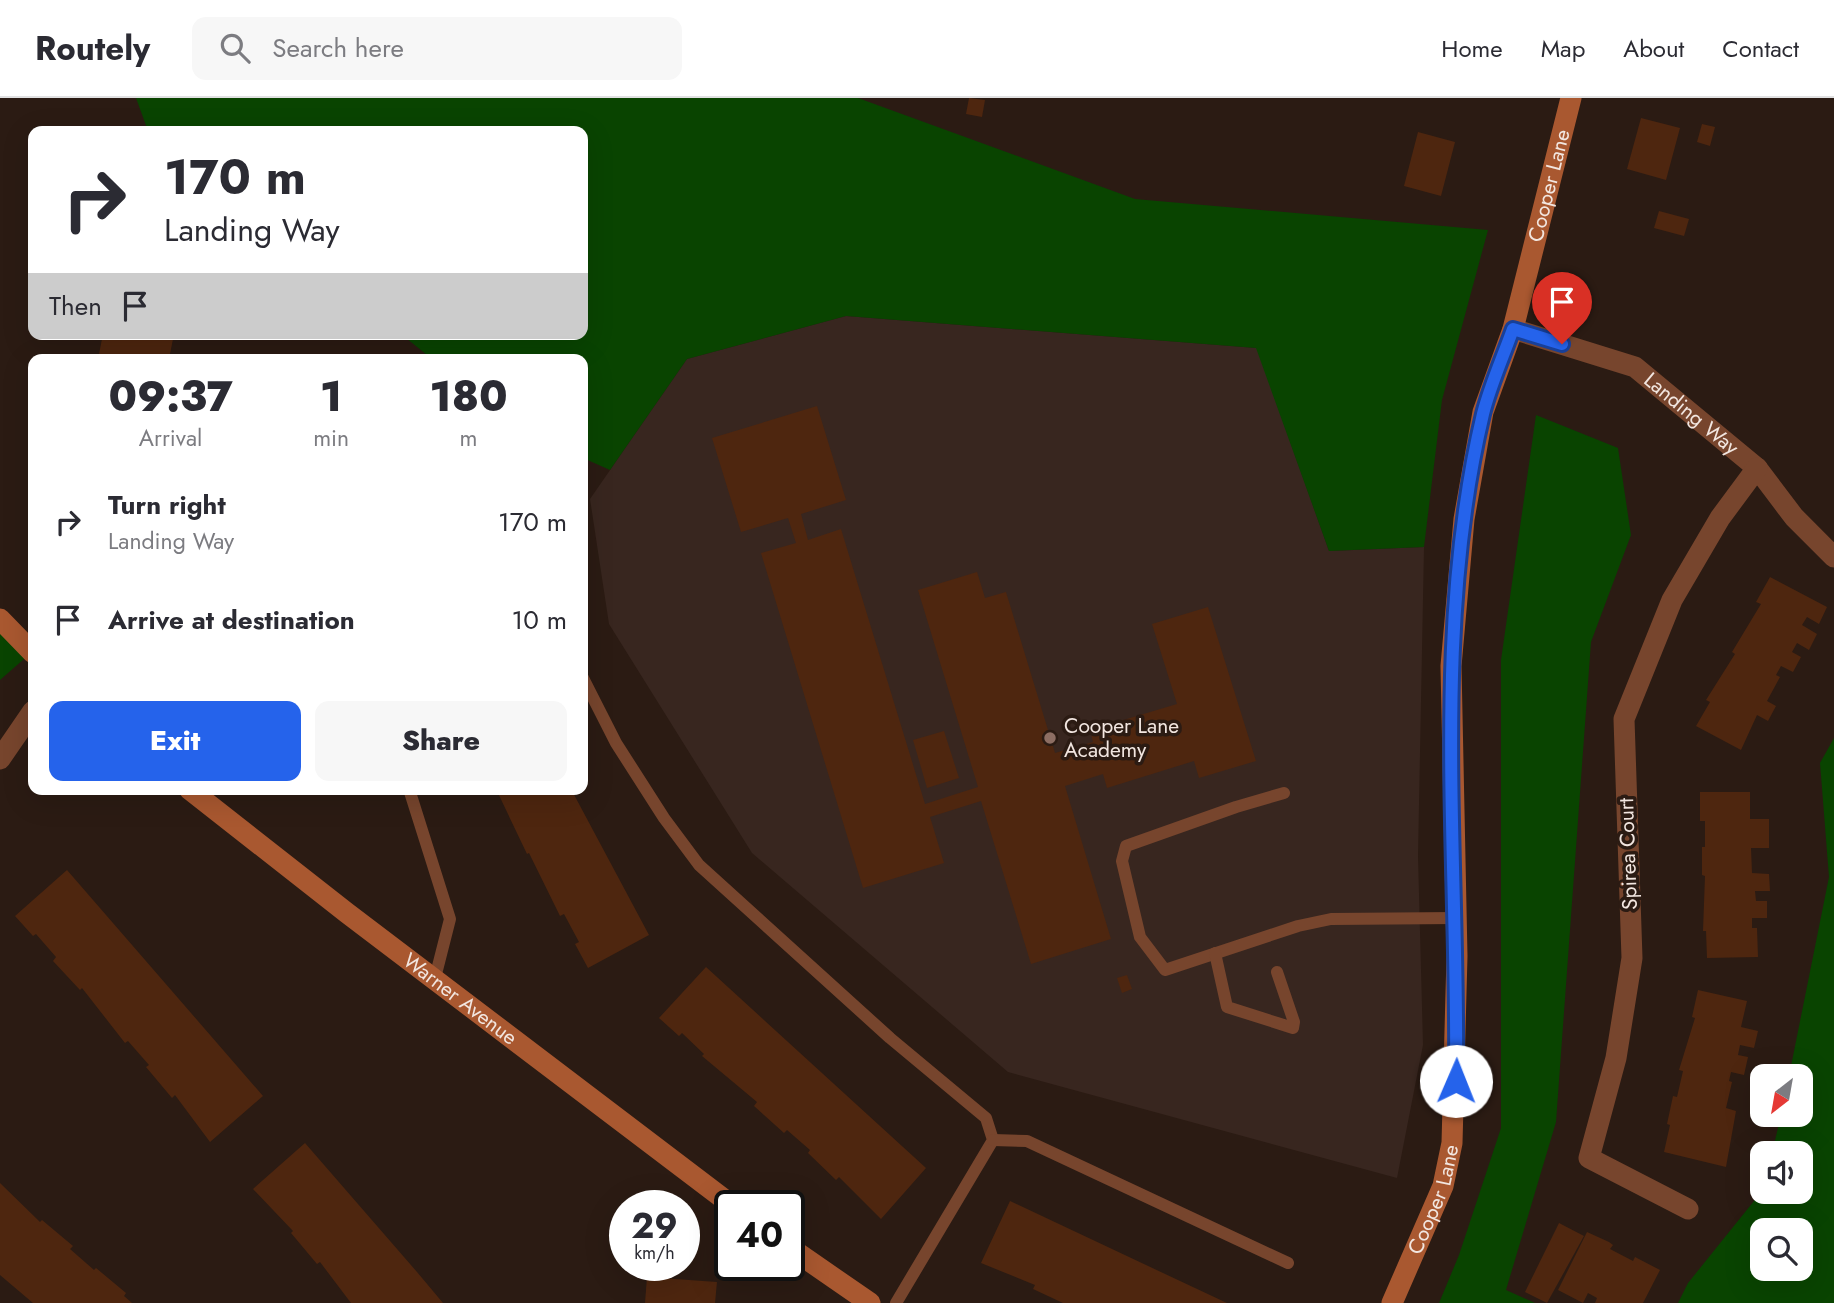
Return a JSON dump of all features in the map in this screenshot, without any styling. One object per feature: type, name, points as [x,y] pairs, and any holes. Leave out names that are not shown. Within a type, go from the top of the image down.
[{"type":"street","name":"Cooper Lane","points":[[1392,1303],[1443,1186],[1452,1143],[1456,1081],[1456,918],[1451,666],[1464,519],[1483,412],[1513,329],[1571,98]]},
{"type":"street","name":"Landing Way","points":[[1513,329],[1635,367],[1757,468],[1794,517],[1834,557]]},
{"type":"street","name":"Spirea Court","points":[[1688,1209],[1589,1158],[1616,1058],[1632,958],[1624,719],[1672,600],[1720,519],[1757,468]]},
{"type":"street","points":[[0,619],[28,648]]},
{"type":"street","points":[[0,759],[28,718]]},
{"type":"street","name":"Warner Avenue","points":[[197,795],[347,913],[714,1191]]},
{"type":"street","points":[[805,1258],[870,1303]]},
{"type":"lane","points":[[588,688],[616,743],[664,818],[699,865],[890,1038],[986,1118],[993,1140],[896,1303]]},
{"type":"lane","points":[[1284,793],[1126,846],[1122,861],[1140,937],[1165,970],[1298,926],[1331,919],[1456,918]]},
{"type":"lane","points":[[410,795],[414,813],[446,898],[450,919],[435,978]]},
{"type":"lane","points":[[1215,953],[1227,1007],[1293,1028],[1294,1022],[1277,972]]},
{"type":"lane","points":[[993,1140],[1027,1141],[1288,1262]]},
{"type":"shaded area","name":"Cooper Lane Academy","points":[[846,316],[1257,348],[1329,551],[1424,547],[1418,856],[1423,1045],[1397,1178],[1008,1072],[752,853],[609,624],[590,499],[687,359]]},
{"type":"green space","points":[[136,98],[858,98],[1135,199],[1488,230],[1442,400],[1424,547],[1329,551],[1256,348],[846,316],[687,359],[610,470],[588,460],[588,354],[426,354],[408,340],[588,340],[588,126],[146,126]]},
{"type":"green space","points":[[1536,415],[1618,448],[1631,535],[1591,642],[1556,1122],[1506,1290],[1535,1303],[1439,1303],[1459,1255],[1501,1128],[1501,660]]},
{"type":"green space","points":[[0,614],[28,647],[28,656],[0,680]]},
{"type":"green space","points":[[1834,738],[1834,1303],[1678,1303],[1688,1283],[1752,1204],[1813,1204],[1813,1141],[1775,1141],[1778,1127],[1813,1127],[1813,1064],[1791,1064],[1829,877],[1820,763]]},
{"type":"building","points":[[969,98],[985,100],[982,117],[966,114]]},
{"type":"building","points":[[1641,118],[1680,128],[1666,180],[1627,169]]},
{"type":"building","points":[[1702,124],[1715,127],[1710,146],[1697,142]]},
{"type":"building","points":[[1418,132],[1455,142],[1441,196],[1404,186]]},
{"type":"building","points":[[1659,211],[1689,219],[1684,236],[1654,228]]},
{"type":"building","points":[[102,340],[173,340],[170,354],[99,354]]},
{"type":"building","points":[[817,406],[846,500],[801,514],[808,540],[841,529],[925,804],[978,787],[918,590],[977,572],[985,598],[1006,592],[1055,753],[1093,742],[1090,730],[1177,704],[1152,624],[1208,607],[1256,761],[1199,778],[1194,761],[1107,788],[1103,774],[1065,786],[1111,939],[1031,964],[981,801],[930,817],[944,863],[863,888],[761,553],[796,543],[788,518],[741,532],[712,438]]},
{"type":"building","points":[[1770,577],[1827,607],[1819,624],[1807,617],[1802,625],[1817,634],[1809,650],[1797,643],[1792,652],[1801,657],[1793,672],[1781,666],[1776,675],[1780,677],[1767,701],[1776,706],[1768,721],[1757,715],[1741,750],[1696,726],[1710,702],[1706,700],[1735,654],[1732,652],[1761,604],[1756,602]]},
{"type":"building","points":[[944,731],[959,778],[927,788],[913,740]]},
{"type":"building","points":[[1700,792],[1750,792],[1750,819],[1769,819],[1769,848],[1751,848],[1752,873],[1769,874],[1770,891],[1755,891],[1756,901],[1767,901],[1767,918],[1752,918],[1752,928],[1757,928],[1758,957],[1707,958],[1706,931],[1703,931],[1705,876],[1702,875],[1705,821],[1700,821]]},
{"type":"building","points":[[499,795],[574,795],[649,935],[588,968],[575,944],[579,942],[564,914],[560,916],[529,853],[527,854]]},
{"type":"building","points":[[67,870],[263,1096],[210,1142],[175,1095],[172,1098],[146,1067],[149,1065],[128,1041],[125,1043],[82,988],[80,990],[53,961],[56,957],[36,934],[33,936],[15,916]]},
{"type":"building","points":[[706,967],[926,1168],[881,1219],[839,1177],[836,1180],[808,1153],[810,1150],[787,1130],[784,1133],[754,1106],[757,1102],[702,1056],[704,1054],[682,1033],[679,1036],[659,1018]]},
{"type":"building","points":[[1127,975],[1132,989],[1122,993],[1117,978]]},
{"type":"building","points":[[1698,990],[1747,1001],[1741,1027],[1758,1031],[1754,1048],[1740,1045],[1738,1055],[1748,1057],[1744,1075],[1731,1072],[1729,1081],[1732,1082],[1726,1108],[1736,1111],[1726,1167],[1664,1152],[1673,1096],[1677,1097],[1683,1071],[1679,1070],[1695,1018],[1692,1017]]},
{"type":"building","points":[[305,1143],[443,1303],[351,1303],[320,1262],[317,1264],[291,1233],[293,1231],[253,1189]]},
{"type":"building","points":[[0,1183],[40,1222],[42,1220],[73,1246],[70,1249],[94,1270],[96,1268],[126,1293],[124,1296],[132,1303],[33,1303],[0,1275]]},
{"type":"building","points":[[1010,1201],[1227,1303],[1063,1303],[1033,1289],[1035,1285],[981,1263]]},
{"type":"building","points":[[1559,1223],[1584,1236],[1547,1303],[1525,1292]]},
{"type":"building","points":[[1587,1232],[1609,1242],[1613,1245],[1610,1249],[1633,1261],[1635,1257],[1660,1270],[1643,1303],[1595,1303],[1597,1298],[1588,1293],[1583,1303],[1558,1290]]},
{"type":"building","points":[[647,1281],[717,1282],[715,1303],[645,1303]]},
{"type":"place","name":"Cooper Lane Academy","points":[[1050,738]]},
{"type":"route","points":[[1456,1081],[1457,956],[1451,666],[1464,519],[1483,412],[1513,329],[1562,344]]}]
